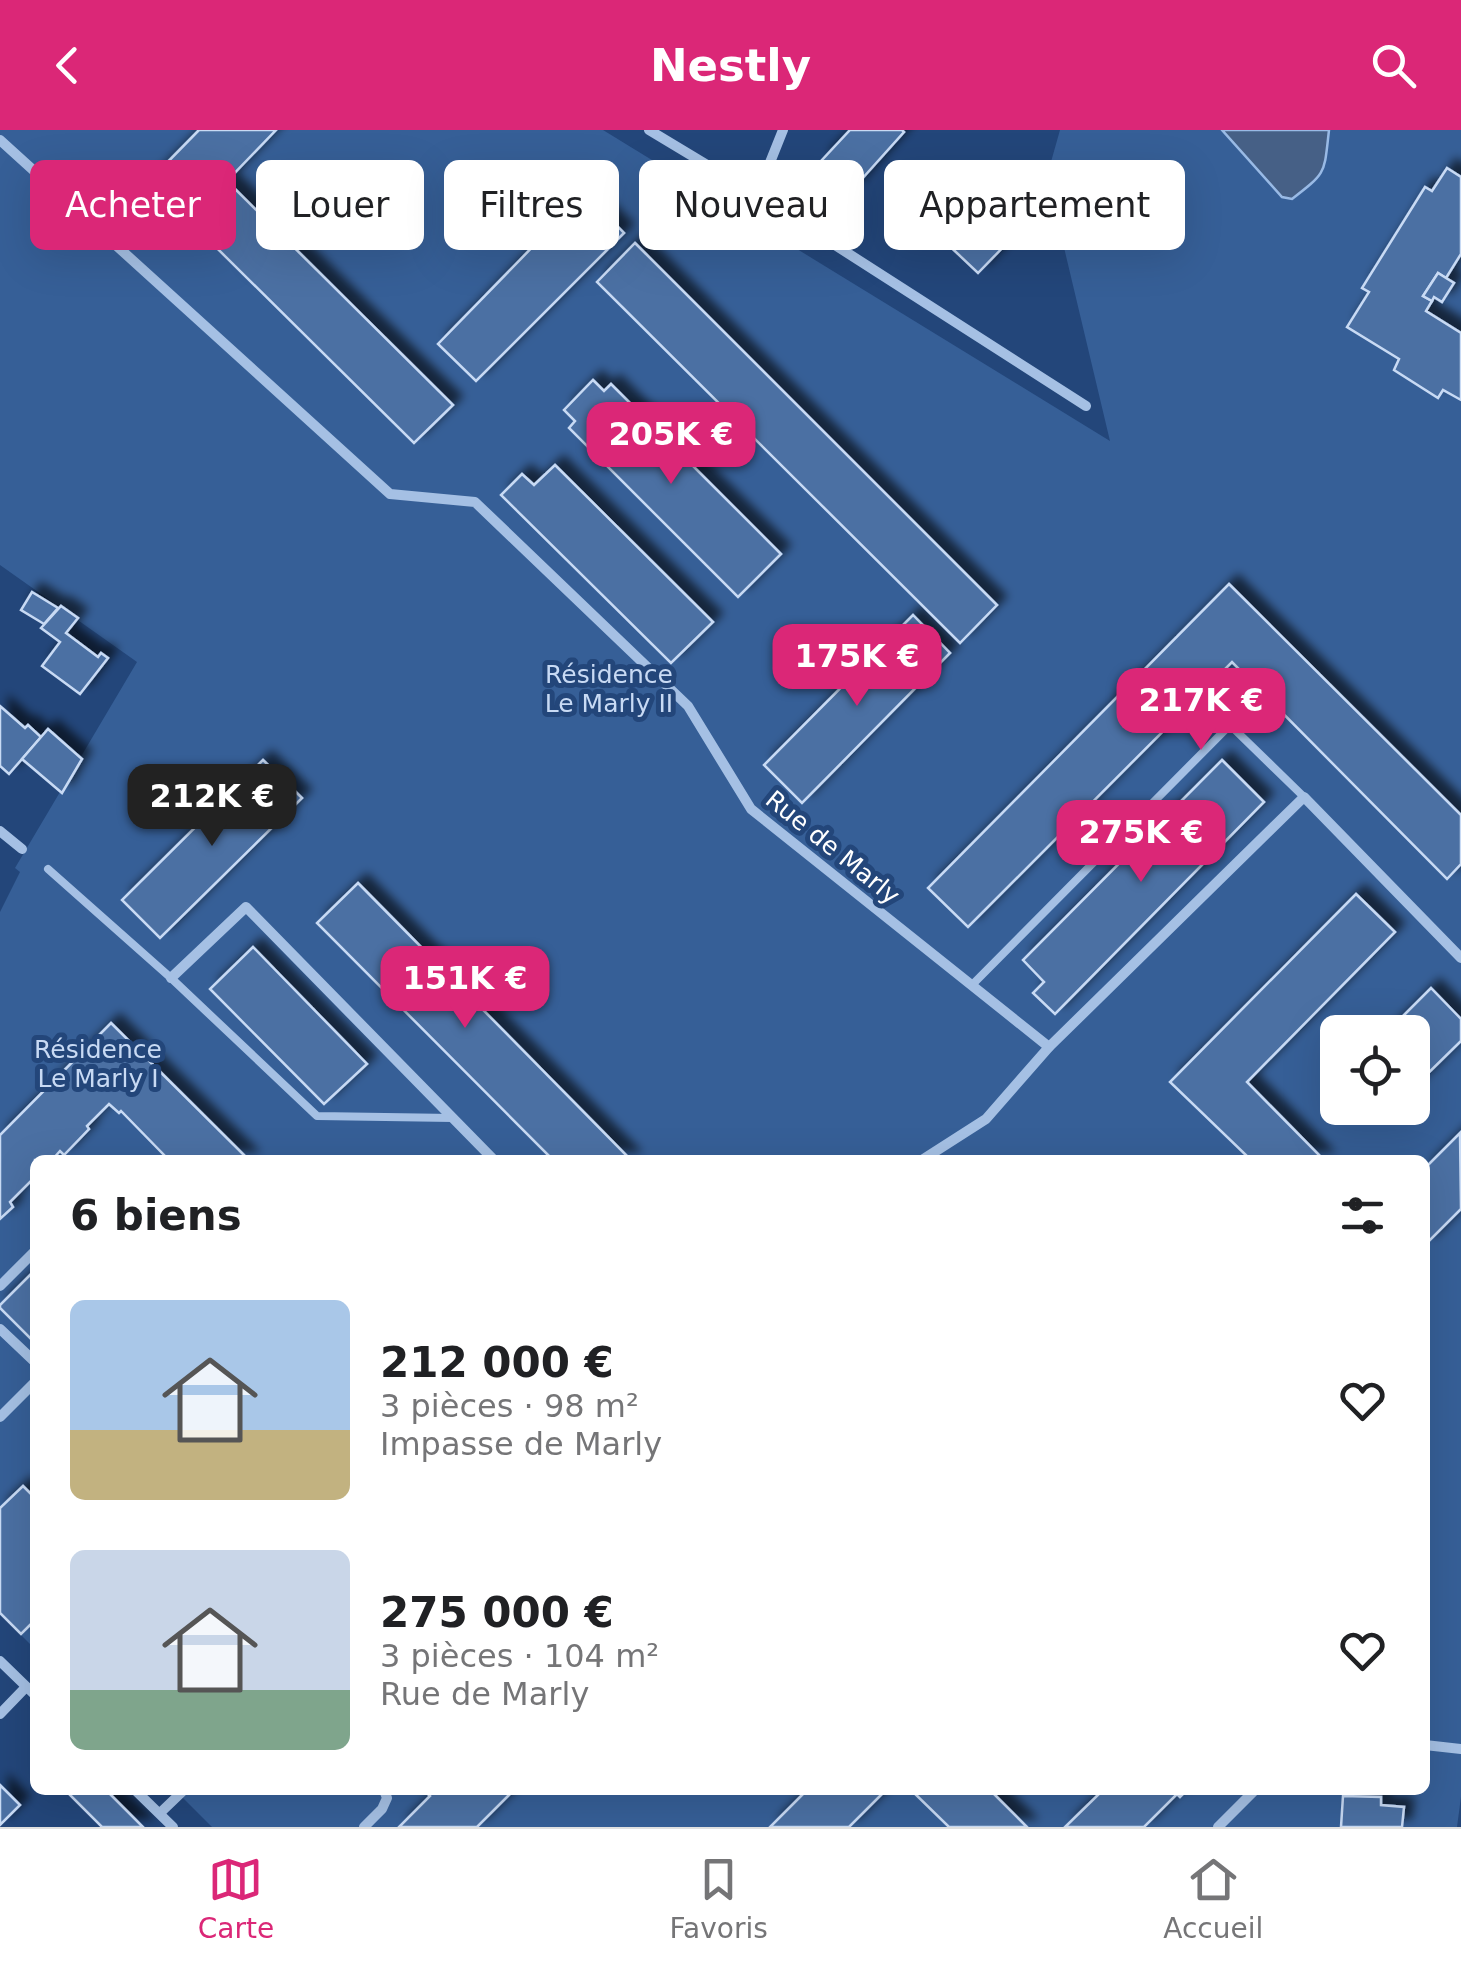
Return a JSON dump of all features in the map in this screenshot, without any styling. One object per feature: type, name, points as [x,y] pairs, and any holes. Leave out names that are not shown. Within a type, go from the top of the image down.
[{"type":"street","points":[[649,130],[698,160]]},
{"type":"street","points":[[771,160],[783,130]]},
{"type":"street","name":"Rue de Marly","points":[[0,140],[390,494],[475,502],[688,706],[751,809],[1049,1046]]},
{"type":"street","points":[[842,250],[1086,406]]},
{"type":"street","points":[[930,1155],[986,1119],[1049,1046],[1304,796],[1461,958]]},
{"type":"street","points":[[0,831],[22,849]]},
{"type":"street","points":[[171,978],[246,907],[489,1155]]},
{"type":"street","points":[[0,1286],[30,1256]]},
{"type":"street","points":[[0,1329],[30,1357]]},
{"type":"street","points":[[0,1417],[30,1387]]},
{"type":"street","points":[[0,1660],[30,1690]]},
{"type":"street","points":[[0,1714],[30,1692]]},
{"type":"street","points":[[1430,1746],[1461,1748]]},
{"type":"street","points":[[140,1795],[174,1827]]},
{"type":"street","points":[[160,1814],[179,1795]]},
{"type":"street","points":[[364,1827],[382,1809],[385,1795]]},
{"type":"street","points":[[1218,1827],[1250,1795]]},
{"type":"lane","points":[[972,985],[1230,724],[1304,796]]},
{"type":"lane","points":[[48,869],[317,1116],[453,1118]]},
{"type":"green space","name":"Résidence Le Marly II","points":[[0,130],[603,130],[652,160],[639,160],[639,250],[799,250],[1110,441],[1065,250],[1185,250],[1185,160],[1052,160],[1060,130],[1461,130],[1461,1797],[1457,1827],[212,1827],[180,1795],[1430,1795],[1430,1155],[30,1155],[30,1644],[0,1614],[0,912],[20,872],[15,868],[137,662],[0,565]]},
{"type":"shaded area","points":[[1222,130],[1329,130],[1322,171],[1292,199],[1282,197]]},
{"type":"building","points":[[199,130],[276,130],[236,172],[236,160],[170,160]]},
{"type":"building","points":[[850,130],[904,132],[864,177],[864,160],[822,160]]},
{"type":"building","points":[[1447,168],[1461,177],[1461,254],[1446,278],[1438,273],[1423,296],[1432,301],[1426,311],[1461,333],[1461,400],[1443,390],[1438,398],[1394,370],[1399,359],[1347,327],[1369,292],[1362,288],[1425,187],[1432,191]]},
{"type":"building","points":[[236,190],[256,210],[256,250],[297,250],[453,405],[414,443],[219,250],[236,250]]},
{"type":"building","points":[[635,243],[997,605],[960,643],[597,282]]},
{"type":"building","points":[[530,250],[607,250],[476,381],[438,344]]},
{"type":"building","points":[[954,250],[1000,250],[978,273]]},
{"type":"building","points":[[1438,273],[1454,283],[1442,302],[1423,296]]},
{"type":"building","points":[[593,380],[604,391],[611,384],[781,554],[738,597],[569,428],[575,421],[564,410]]},
{"type":"building","points":[[555,465],[713,622],[671,663],[501,495],[522,474],[534,485]]},
{"type":"building","points":[[1229,584],[1461,815],[1461,864],[1447,879],[1232,662],[968,927],[928,888]]},
{"type":"building","points":[[32,592],[58,608],[44,624],[21,610]]},
{"type":"building","points":[[61,606],[78,618],[66,633],[98,657],[101,653],[108,658],[80,694],[42,666],[60,642],[41,628]]},
{"type":"building","points":[[913,615],[950,653],[802,803],[764,765]]},
{"type":"building","points":[[0,706],[41,737],[9,774],[0,766]]},
{"type":"building","points":[[48,729],[82,759],[62,793],[22,759]]},
{"type":"building","points":[[263,760],[302,798],[160,938],[122,900]]},
{"type":"building","points":[[1222,760],[1264,802],[1055,1014],[1033,993],[1044,982],[1023,960]]},
{"type":"building","points":[[358,883],[626,1155],[548,1155],[317,923]]},
{"type":"building","points":[[1356,894],[1395,932],[1247,1082],[1319,1155],[1246,1155],[1170,1082]]},
{"type":"building","points":[[253,947],[367,1064],[324,1104],[210,989]]},
{"type":"building","points":[[1431,988],[1461,1019],[1461,1041],[1430,1071],[1430,1015],[1404,1015]]},
{"type":"building","points":[[111,1023],[244,1155],[164,1155],[121,1111],[109,1104],[64,1155],[60,1151],[56,1155],[30,1155],[30,1182],[0,1219],[0,1135]]},
{"type":"building","points":[[1460,1133],[1461,1209],[1430,1240],[1430,1163]]},
{"type":"building","points":[[30,1275],[30,1338],[0,1308]]},
{"type":"building","points":[[23,1486],[30,1493],[30,1625],[21,1634],[0,1613],[0,1508]]},
{"type":"building","points":[[0,1785],[20,1805],[0,1825]]},
{"type":"building","points":[[70,1795],[111,1795],[143,1827],[102,1827]]},
{"type":"building","points":[[509,1795],[477,1827],[399,1827],[430,1796]]},
{"type":"building","points":[[802,1795],[881,1795],[849,1827],[770,1827]]},
{"type":"building","points":[[916,1795],[995,1795],[1027,1827],[949,1827]]},
{"type":"building","points":[[1098,1795],[1176,1795],[1144,1827],[1065,1827]]},
{"type":"building","points":[[1343,1796],[1381,1797],[1381,1805],[1404,1807],[1402,1827],[1341,1827]]},
{"type":"park label","name":"Résidence Le Marly I","points":[[98,1064]]}]
